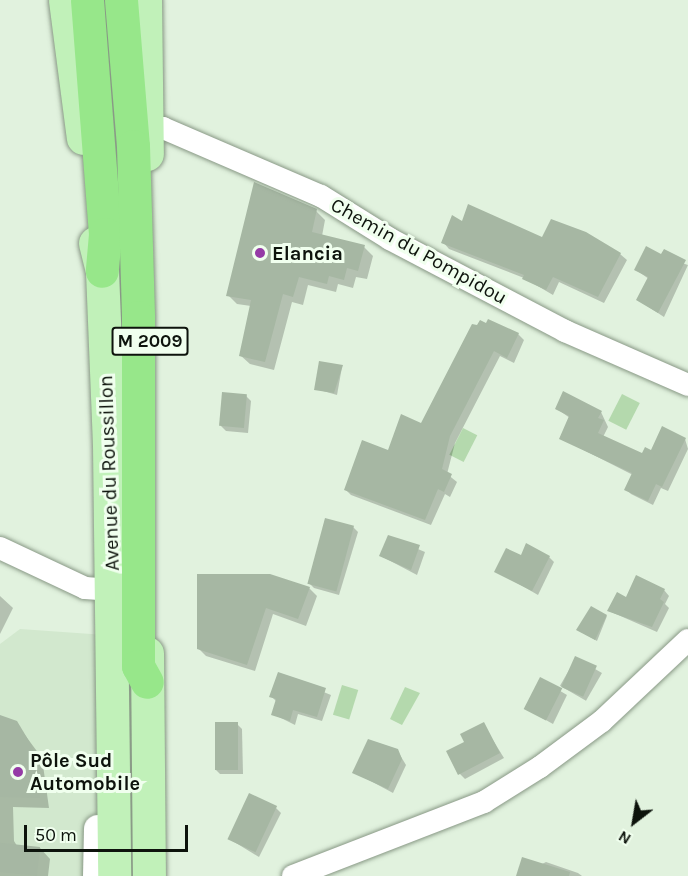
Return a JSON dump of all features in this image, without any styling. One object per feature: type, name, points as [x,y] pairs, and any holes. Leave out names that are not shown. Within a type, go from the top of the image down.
[{"type":"highway","points":[[87,0],[105,234],[102,271]]},
{"type":"highway","points":[[121,0],[133,146],[138,317],[138,666],[147,682]]},
{"type":"main road","name":"Avenue du Roussillon","points":[[65,0],[93,235],[102,271],[113,590],[114,876]]},
{"type":"main road","name":"Avenue du Roussillon","points":[[145,0],[151,516],[147,682],[150,876]]},
{"type":"street","name":"Chemin du Pompidou","points":[[147,128],[163,128],[321,196],[390,239],[566,332],[688,385]]},
{"type":"street","points":[[0,548],[85,588],[113,590]]},
{"type":"street","points":[[293,876],[484,802],[540,767],[602,721],[688,640]]},
{"type":"street","points":[[97,876],[99,796],[114,702]]},
{"type":"shaded area","points":[[622,394],[640,403],[626,430],[608,421]]},
{"type":"shaded area","points":[[463,428],[477,435],[464,462],[449,455]]},
{"type":"shaded area","points":[[20,629],[134,637],[132,876],[0,876],[0,644]]},
{"type":"shaded area","points":[[342,685],[358,690],[349,720],[333,715]]},
{"type":"shaded area","points":[[405,687],[420,693],[402,725],[390,719]]},
{"type":"building","points":[[254,182],[317,209],[312,232],[365,245],[358,271],[347,268],[344,280],[329,276],[327,284],[299,277],[293,297],[283,294],[265,362],[239,356],[251,300],[226,296]]},
{"type":"building","points":[[468,204],[542,237],[551,219],[586,232],[621,253],[598,297],[553,277],[546,290],[522,279],[524,275],[441,243],[452,215],[462,221]]},
{"type":"building","points":[[646,246],[661,254],[664,249],[686,260],[658,313],[636,300],[648,277],[634,270]]},
{"type":"building","points":[[488,319],[519,333],[507,358],[494,351],[450,436],[442,469],[452,474],[444,492],[438,489],[425,520],[344,490],[362,440],[388,450],[401,414],[421,423],[472,324],[477,325],[480,320],[486,323]]},
{"type":"building","points":[[319,361],[343,365],[334,393],[314,390]]},
{"type":"building","points":[[563,391],[602,411],[598,418],[604,420],[598,433],[642,453],[645,447],[651,450],[662,426],[686,438],[662,487],[656,484],[648,501],[624,490],[632,473],[559,439],[569,416],[555,409]]},
{"type":"building","points":[[222,392],[247,394],[244,428],[219,426]]},
{"type":"building","points":[[325,518],[354,526],[336,591],[307,584]]},
{"type":"building","points":[[388,535],[420,545],[411,570],[379,556]]},
{"type":"building","points":[[526,543],[550,556],[532,591],[494,572],[506,548],[521,555]]},
{"type":"building","points":[[197,574],[270,574],[310,587],[298,619],[266,608],[247,665],[197,649]]},
{"type":"building","points":[[636,575],[665,589],[660,599],[664,602],[652,627],[607,611],[617,592],[626,597]]},
{"type":"building","points":[[591,606],[607,615],[595,640],[576,630]]},
{"type":"building","points":[[575,656],[597,666],[583,697],[561,687]]},
{"type":"building","points":[[278,672],[326,688],[317,717],[293,710],[290,721],[271,715],[276,699],[269,697]]},
{"type":"building","points":[[540,677],[562,688],[546,720],[524,709]]},
{"type":"building","name":"Pôle Sud Automobile","points":[[0,715],[17,721],[32,746],[40,798],[0,797]]},
{"type":"building","points":[[215,722],[238,722],[238,770],[215,770]]},
{"type":"building","points":[[484,722],[500,753],[458,775],[446,751],[464,742],[460,734]]},
{"type":"building","points":[[368,739],[398,749],[402,759],[388,789],[352,773]]},
{"type":"building","points":[[249,793],[277,806],[256,852],[227,839]]},
{"type":"building","points":[[0,843],[40,847],[37,876],[0,872]]},
{"type":"building","points":[[522,857],[570,872],[569,876],[516,876]]},
{"type":"place","name":"Elancia","points":[[260,253]]},
{"type":"place","name":"Pôle Sud Automobile","points":[[18,772]]}]
